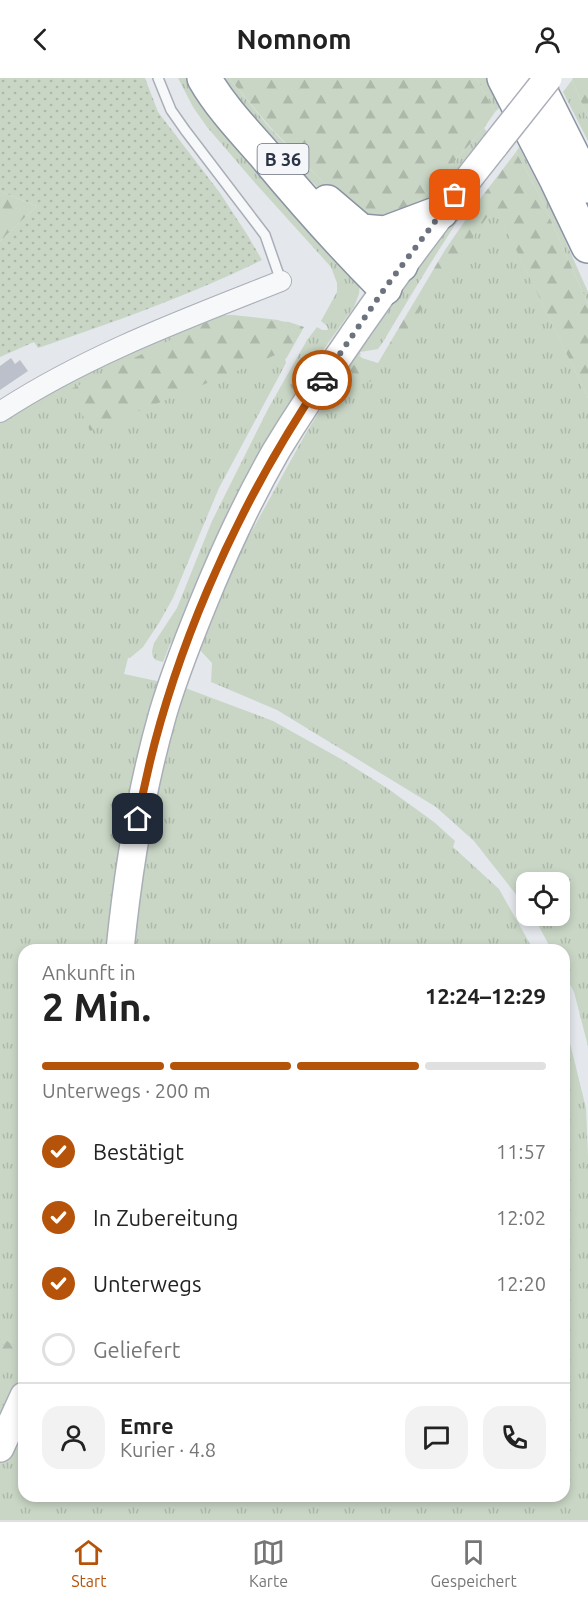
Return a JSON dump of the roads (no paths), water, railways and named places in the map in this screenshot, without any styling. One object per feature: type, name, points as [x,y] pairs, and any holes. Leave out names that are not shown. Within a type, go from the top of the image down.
[{"type":"highway","points":[[204,78],[227,110],[337,239],[393,277]]},
{"type":"highway","name":"B 36","points":[[216,78],[235,104],[299,178],[361,231],[393,277]]},
{"type":"highway","points":[[504,78],[588,246]]},
{"type":"highway","points":[[534,78],[588,186]]},
{"type":"highway","points":[[361,231],[385,233],[441,212]]},
{"type":"main road","points":[[121,944],[134,844],[146,778],[164,711],[196,618],[234,532],[276,452],[308,400],[393,277],[441,212],[548,78]]},
{"type":"main road","points":[[0,1448],[18,1409]]},
{"type":"street","points":[[0,412],[51,382],[128,343],[281,281]]},
{"type":"lane","points":[[158,78],[171,110],[184,130],[265,235],[281,281]]}]
